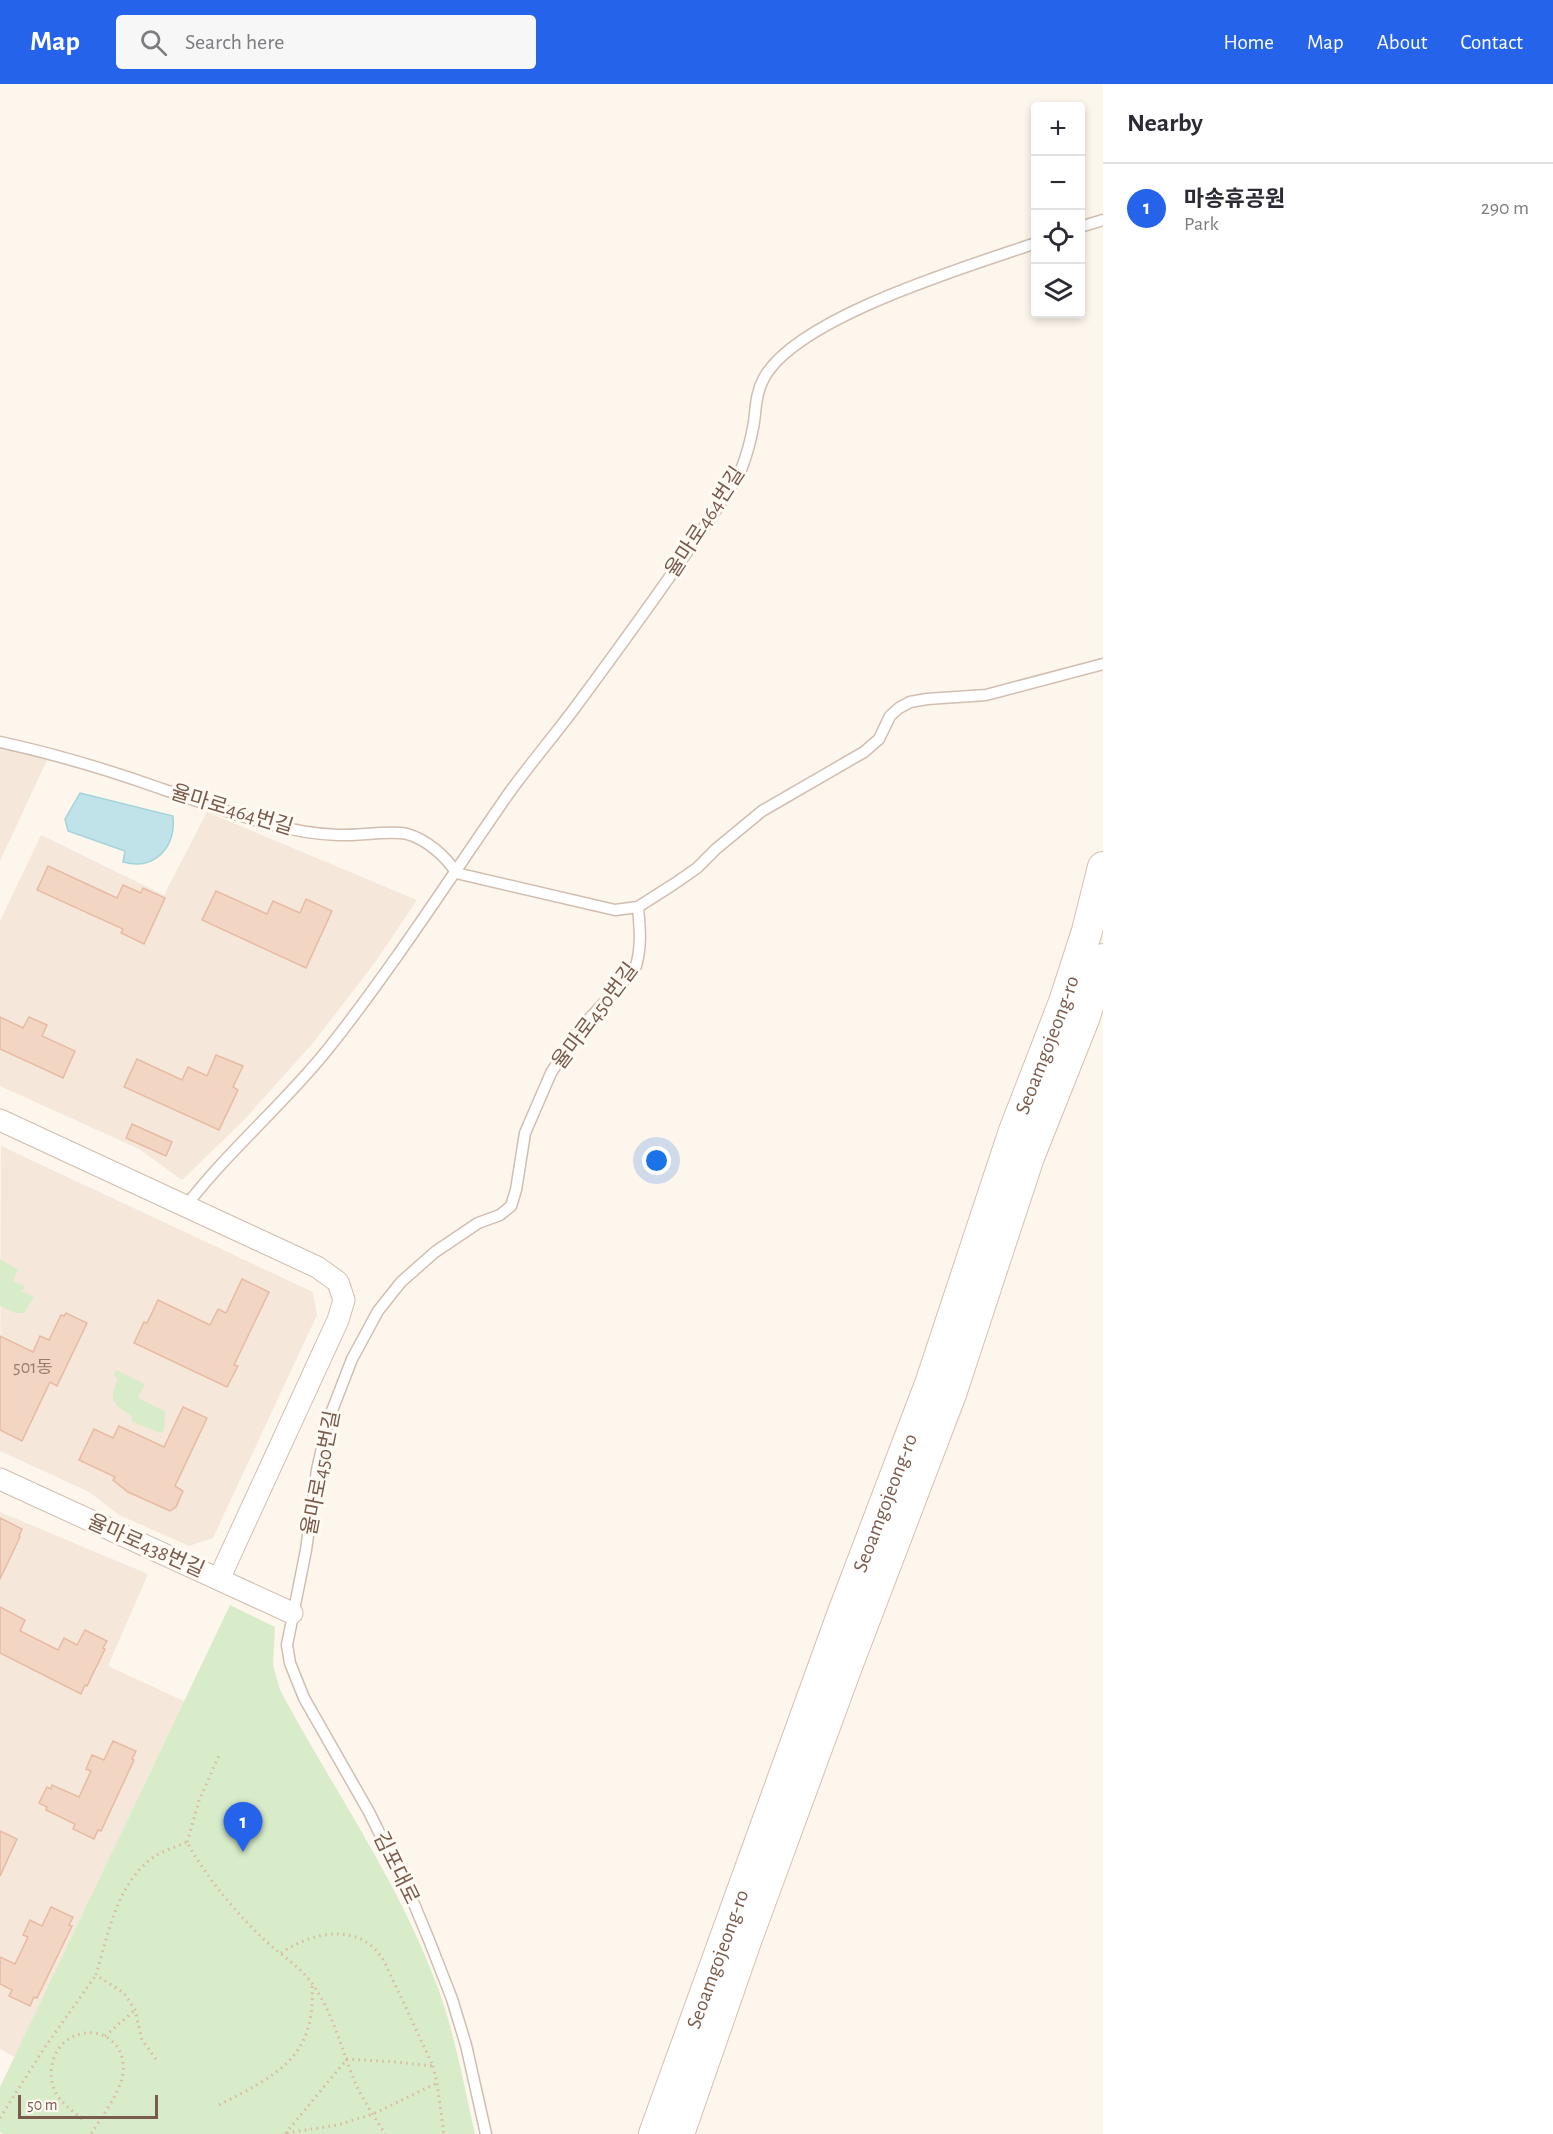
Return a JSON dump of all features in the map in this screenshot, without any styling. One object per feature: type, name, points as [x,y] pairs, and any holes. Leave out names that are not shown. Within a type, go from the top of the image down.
[{"type":"main road","name":"Seoamgojeong-ro","points":[[654,2134],[842,1615],[930,1384],[1014,1131],[1064,1002],[1088,931],[1103,867]]},
{"type":"main road","name":"Seoamgojeong-ro","points":[[679,2134],[745,1944],[846,1669],[951,1394],[1029,1157],[1084,1019],[1103,959]]},
{"type":"street","name":"율마로450번길","points":[[0,1120],[317,1267],[338,1282],[344,1300],[338,1320],[219,1578]]},
{"type":"street","name":"율마로438번길","points":[[0,1479],[292,1613]]},
{"type":"lane","points":[[1085,225],[1103,220]]},
{"type":"lane","name":"율마로464번길","points":[[0,742],[134,779],[274,825],[339,836],[407,834],[429,845],[448,859],[456,873],[510,791],[573,712],[656,598],[739,475],[748,453],[757,396],[763,379],[773,364],[811,333],[854,312],[914,285],[1031,244]]},
{"type":"lane","points":[[186,1206],[226,1158],[300,1084],[330,1047],[456,873],[615,910],[638,907],[697,868],[762,811],[864,752],[879,739],[890,717],[898,708],[910,702],[927,699],[986,695],[1103,664]]},
{"type":"lane","name":"율마로450번길","points":[[292,1613],[306,1550],[317,1470],[328,1421],[352,1359],[378,1311],[401,1282],[435,1252],[478,1223],[500,1215],[511,1206],[516,1190],[525,1133],[551,1073],[578,1031],[635,969],[639,956],[640,937],[638,907]]},
{"type":"lane","name":"김포대로","points":[[292,1613],[287,1645],[295,1678],[374,1822],[429,1940],[452,1999],[463,2036],[486,2134]]},
{"type":"path","points":[[220,1753],[199,1801],[187,1842],[195,1858],[236,1909],[256,1931],[300,1969],[312,1983],[324,2004],[357,2087],[386,2134]]},
{"type":"path","points":[[0,2118],[45,2047],[96,1975],[112,1919],[134,1877],[146,1863],[161,1853],[187,1842]]},
{"type":"path","points":[[280,1953],[294,1944],[320,1934],[354,1937],[369,1944],[379,1953],[433,2066],[444,2134]]},
{"type":"path","points":[[96,1975],[124,1993],[135,2010],[142,2040],[156,2059]]},
{"type":"path","points":[[219,2105],[271,2077],[291,2061],[302,2045],[310,2026],[313,2007],[312,1983]]},
{"type":"path","points":[[105,2036],[135,2010]]},
{"type":"path","points":[[82,2119],[64,2103],[56,2092],[51,2079],[51,2065],[55,2054],[70,2039],[80,2034],[92,2033],[105,2036],[117,2044],[124,2067],[122,2080],[91,2134]]},
{"type":"path","points":[[347,2059],[433,2066]]},
{"type":"path","points":[[286,2133],[307,2106],[328,2085],[347,2059]]},
{"type":"path","points":[[286,2133],[338,2125],[373,2114],[437,2083]]},
{"type":"shaded area","points":[[0,749],[47,760],[0,861]]},
{"type":"shaded area","points":[[207,812],[417,900],[376,961],[313,1043],[244,1120],[182,1180],[139,1149],[0,1086],[0,921],[41,835],[164,895]]},
{"type":"shaded area","points":[[1,1146],[313,1292],[317,1315],[213,1538],[189,1546],[119,1515],[89,1492],[0,1451]]},
{"type":"shaded area","points":[[0,1512],[148,1574],[108,1666],[184,1701],[15,2057],[0,2049]]},
{"type":"green space","points":[[0,1259],[18,1270],[13,1281],[24,1286],[21,1291],[34,1297],[24,1313],[15,1313],[0,1306]]},
{"type":"green space","points":[[116,1370],[145,1384],[138,1398],[165,1411],[164,1430],[160,1433],[131,1421],[132,1416],[114,1401],[113,1392],[118,1379],[114,1375]]},
{"type":"green space","points":[[230,1605],[275,1627],[273,1665],[280,1690],[385,1873],[438,1988],[454,2042],[475,2134],[3,2134],[0,2132],[0,2087]]},
{"type":"water","points":[[80,793],[173,816],[173,828],[167,847],[153,860],[134,864],[123,862],[125,851],[68,831],[65,819]]},
{"type":"building","points":[[48,866],[117,898],[123,885],[141,893],[143,888],[165,898],[144,944],[121,933],[123,929],[37,890]]},
{"type":"building","points":[[216,891],[267,914],[273,901],[300,913],[306,899],[332,911],[306,968],[202,920]]},
{"type":"building","points":[[0,1017],[23,1028],[29,1017],[47,1025],[42,1036],[75,1051],[63,1078],[0,1049]]},
{"type":"building","points":[[216,1055],[243,1066],[233,1087],[238,1090],[219,1130],[124,1087],[137,1059],[182,1080],[188,1067],[207,1076]]},
{"type":"building","points":[[132,1124],[172,1142],[166,1156],[126,1138]]},
{"type":"building","points":[[242,1279],[269,1292],[234,1365],[238,1366],[227,1387],[134,1343],[158,1300],[210,1325],[218,1309],[226,1313]]},
{"type":"building","points":[[66,1313],[87,1323],[57,1386],[50,1382],[22,1441],[0,1430],[0,1336],[33,1352],[40,1336],[49,1340],[61,1315],[64,1316]]},
{"type":"building","points":[[183,1407],[207,1418],[175,1486],[183,1491],[176,1507],[170,1511],[128,1492],[113,1480],[115,1477],[79,1460],[94,1429],[113,1438],[119,1426],[164,1447]]},
{"type":"building","points":[[0,1518],[22,1529],[0,1579]]},
{"type":"building","points":[[0,1607],[25,1620],[20,1631],[58,1650],[64,1638],[77,1645],[85,1630],[107,1641],[87,1686],[85,1685],[81,1694],[0,1653]]},
{"type":"building","points":[[113,1741],[136,1751],[101,1831],[98,1830],[94,1839],[73,1829],[75,1824],[46,1810],[47,1807],[39,1803],[47,1787],[51,1789],[52,1785],[79,1797],[91,1771],[86,1769],[92,1755],[104,1760]]},
{"type":"building","points":[[0,1831],[17,1839],[0,1876]]},
{"type":"building","points":[[51,1907],[73,1917],[69,1925],[72,1926],[37,1998],[34,1997],[30,2006],[9,1996],[12,1990],[0,1984],[0,1957],[15,1964],[28,1937],[23,1935],[30,1920],[42,1926]]},
{"type":"place","name":"마송휴공원","points":[[243,1852]]}]
